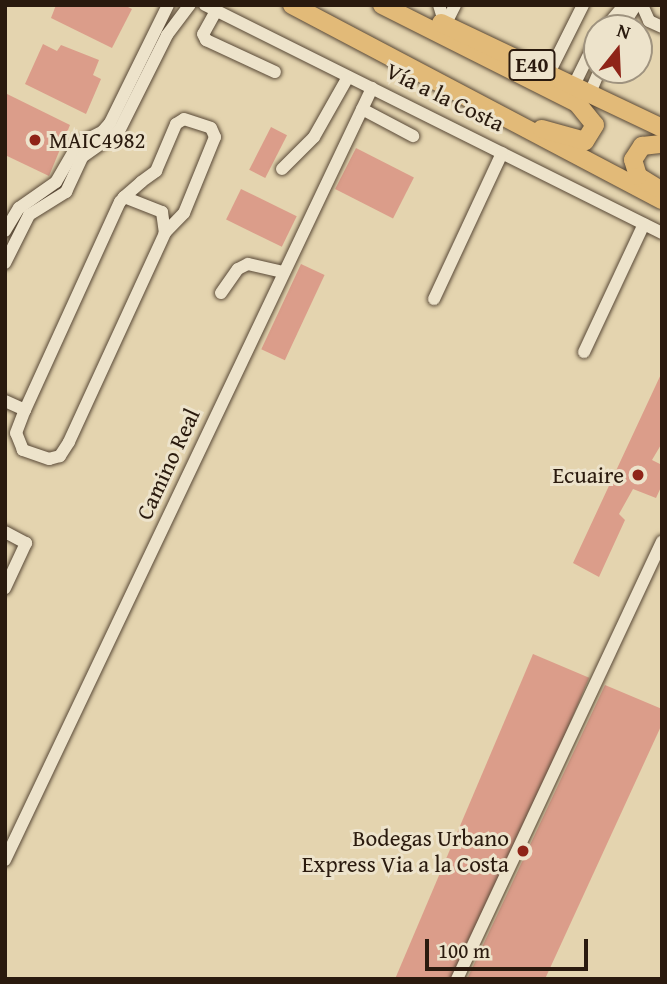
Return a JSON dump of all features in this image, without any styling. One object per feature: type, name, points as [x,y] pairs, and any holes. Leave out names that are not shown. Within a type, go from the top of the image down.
[{"type":"highway","name":"Vía a la Costa","points":[[292,5],[485,110],[662,200]]},
{"type":"highway","points":[[382,5],[577,103],[594,118],[594,131],[585,141],[573,140],[485,110]]},
{"type":"highway","name":"E40","points":[[402,5],[662,128]]},
{"type":"highway","points":[[662,144],[642,145],[633,166],[638,176],[662,191]]},
{"type":"street","points":[[5,231],[19,208],[56,182],[78,144],[103,131],[110,123],[168,5]]},
{"type":"street","points":[[6,261],[29,215],[66,192],[82,157],[119,131],[167,35],[191,5]]},
{"type":"street","points":[[439,5],[446,25]]},
{"type":"street","points":[[446,25],[455,5]]},
{"type":"street","points":[[548,73],[583,5]]},
{"type":"street","points":[[642,5],[645,17],[662,27]]},
{"type":"street","points":[[211,8],[203,34],[206,40],[275,72]]},
{"type":"street","name":"Vía a la Costa","points":[[211,8],[662,233]]},
{"type":"street","points":[[282,169],[314,137],[348,77]]},
{"type":"street","points":[[582,89],[583,84]]},
{"type":"street","points":[[582,89],[587,84]]},
{"type":"street","name":"Camino Real","points":[[5,860],[372,88]]},
{"type":"street","points":[[362,109],[413,136]]},
{"type":"street","points":[[184,119],[211,128],[215,136],[184,213],[165,233],[60,456],[35,455],[17,442],[25,410],[124,197],[156,171],[176,124],[184,119]]},
{"type":"street","points":[[434,299],[502,153]]},
{"type":"street","points":[[124,197],[162,212],[165,233]]},
{"type":"street","points":[[584,352],[644,224]]},
{"type":"street","points":[[221,293],[238,269],[248,264],[283,272]]},
{"type":"street","points":[[5,401],[25,410]]},
{"type":"street","points":[[5,532],[26,543],[5,589]]},
{"type":"street","points":[[457,979],[662,542]]},
{"type":"building","points":[[56,5],[124,5],[132,9],[112,48],[51,18]]},
{"type":"building","name":"MAIC4982","points":[[43,44],[57,51],[61,45],[99,60],[93,75],[101,79],[86,114],[25,84]]},
{"type":"building","name":"MAIC4982","points":[[5,93],[70,125],[49,176],[5,155]]},
{"type":"building","points":[[271,127],[287,135],[265,178],[249,170]]},
{"type":"building","points":[[356,148],[414,178],[393,218],[335,189]]},
{"type":"building","points":[[241,189],[297,216],[282,247],[226,220]]},
{"type":"building","points":[[301,264],[325,275],[285,360],[261,349]]},
{"type":"building","name":"Ecuaire","points":[[662,372],[662,443],[652,460],[662,465],[662,485],[656,498],[633,489],[619,514],[625,520],[599,577],[573,563]]},
{"type":"building","points":[[533,654],[589,678],[461,979],[395,979]]},
{"type":"building","points":[[605,685],[662,709],[662,724],[545,979],[467,979]]},
{"type":"place","name":"MAIC4982","points":[[35,140]]},
{"type":"place","name":"Ecuaire","points":[[638,475]]},
{"type":"place","name":"Bodegas Urbano Express Via a la Costa","points":[[523,851]]}]
